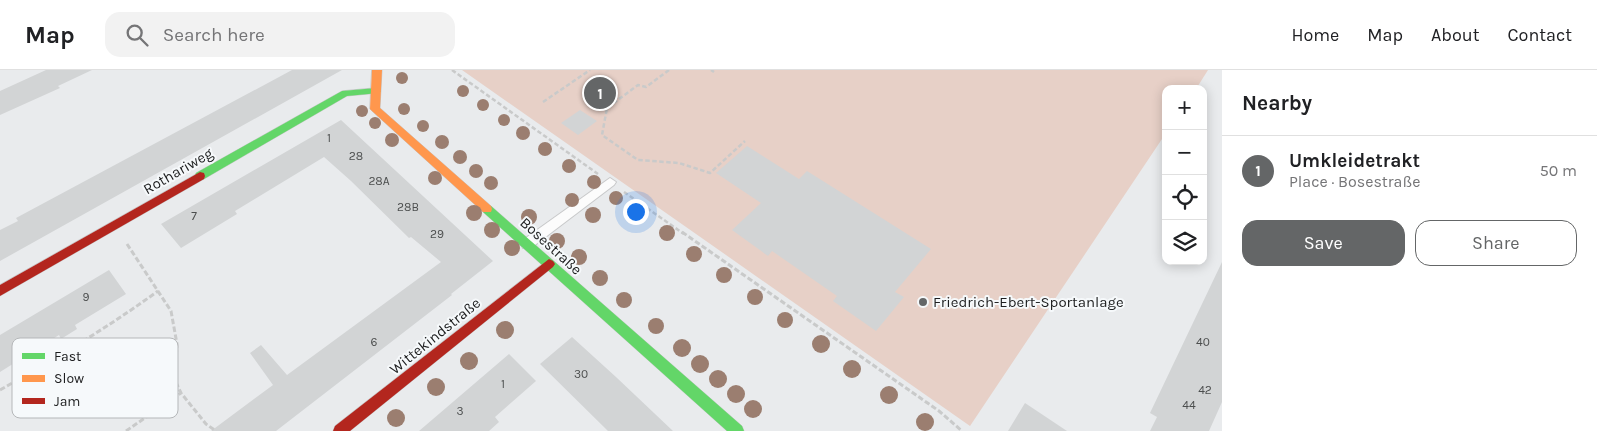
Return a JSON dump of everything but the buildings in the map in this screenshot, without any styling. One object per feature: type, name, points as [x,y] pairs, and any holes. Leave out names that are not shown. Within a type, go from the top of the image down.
[{"type":"street","name":"Bosestraße","points":[[377,70],[375,109],[737,431]]},
{"type":"street","name":"Rothariweg","points":[[0,291],[345,93],[376,91]]},
{"type":"street","name":"Wittekindstraße","points":[[340,431],[549,264]]},
{"type":"lane","points":[[527,244],[610,182]]},
{"type":"path","points":[[452,70],[939,412],[962,431]]},
{"type":"path","points":[[543,102],[590,70]]},
{"type":"path","points":[[669,70],[646,88],[638,85],[607,108],[602,135],[638,160],[679,163],[710,173],[745,141]]},
{"type":"path","points":[[123,239],[171,311],[176,338]]},
{"type":"path","points":[[91,338],[158,291]]},
{"type":"path","points":[[0,390],[12,384]]},
{"type":"path","points":[[178,386],[206,424],[216,431]]},
{"type":"path","points":[[126,431],[145,418]]},
{"type":"shaded area","name":"Friedrich-Ebert-Sportanlage","points":[[462,70],[1208,70],[1199,85],[1162,85],[1162,139],[970,426]]},
{"type":"traffic: fast","points":[[200,176],[345,93],[376,91]]},
{"type":"traffic: fast","points":[[487,209],[737,431]]},
{"type":"traffic: slow","points":[[377,70],[375,109],[487,209]]},
{"type":"traffic: jam","points":[[0,291],[200,176]]},
{"type":"traffic: jam","points":[[340,431],[549,264]]},
{"type":"place","name":"Umkleidetrakt","points":[[600,93]]},
{"type":"place","name":"Friedrich-Ebert-Sportanlage","points":[[923,302]]}]
